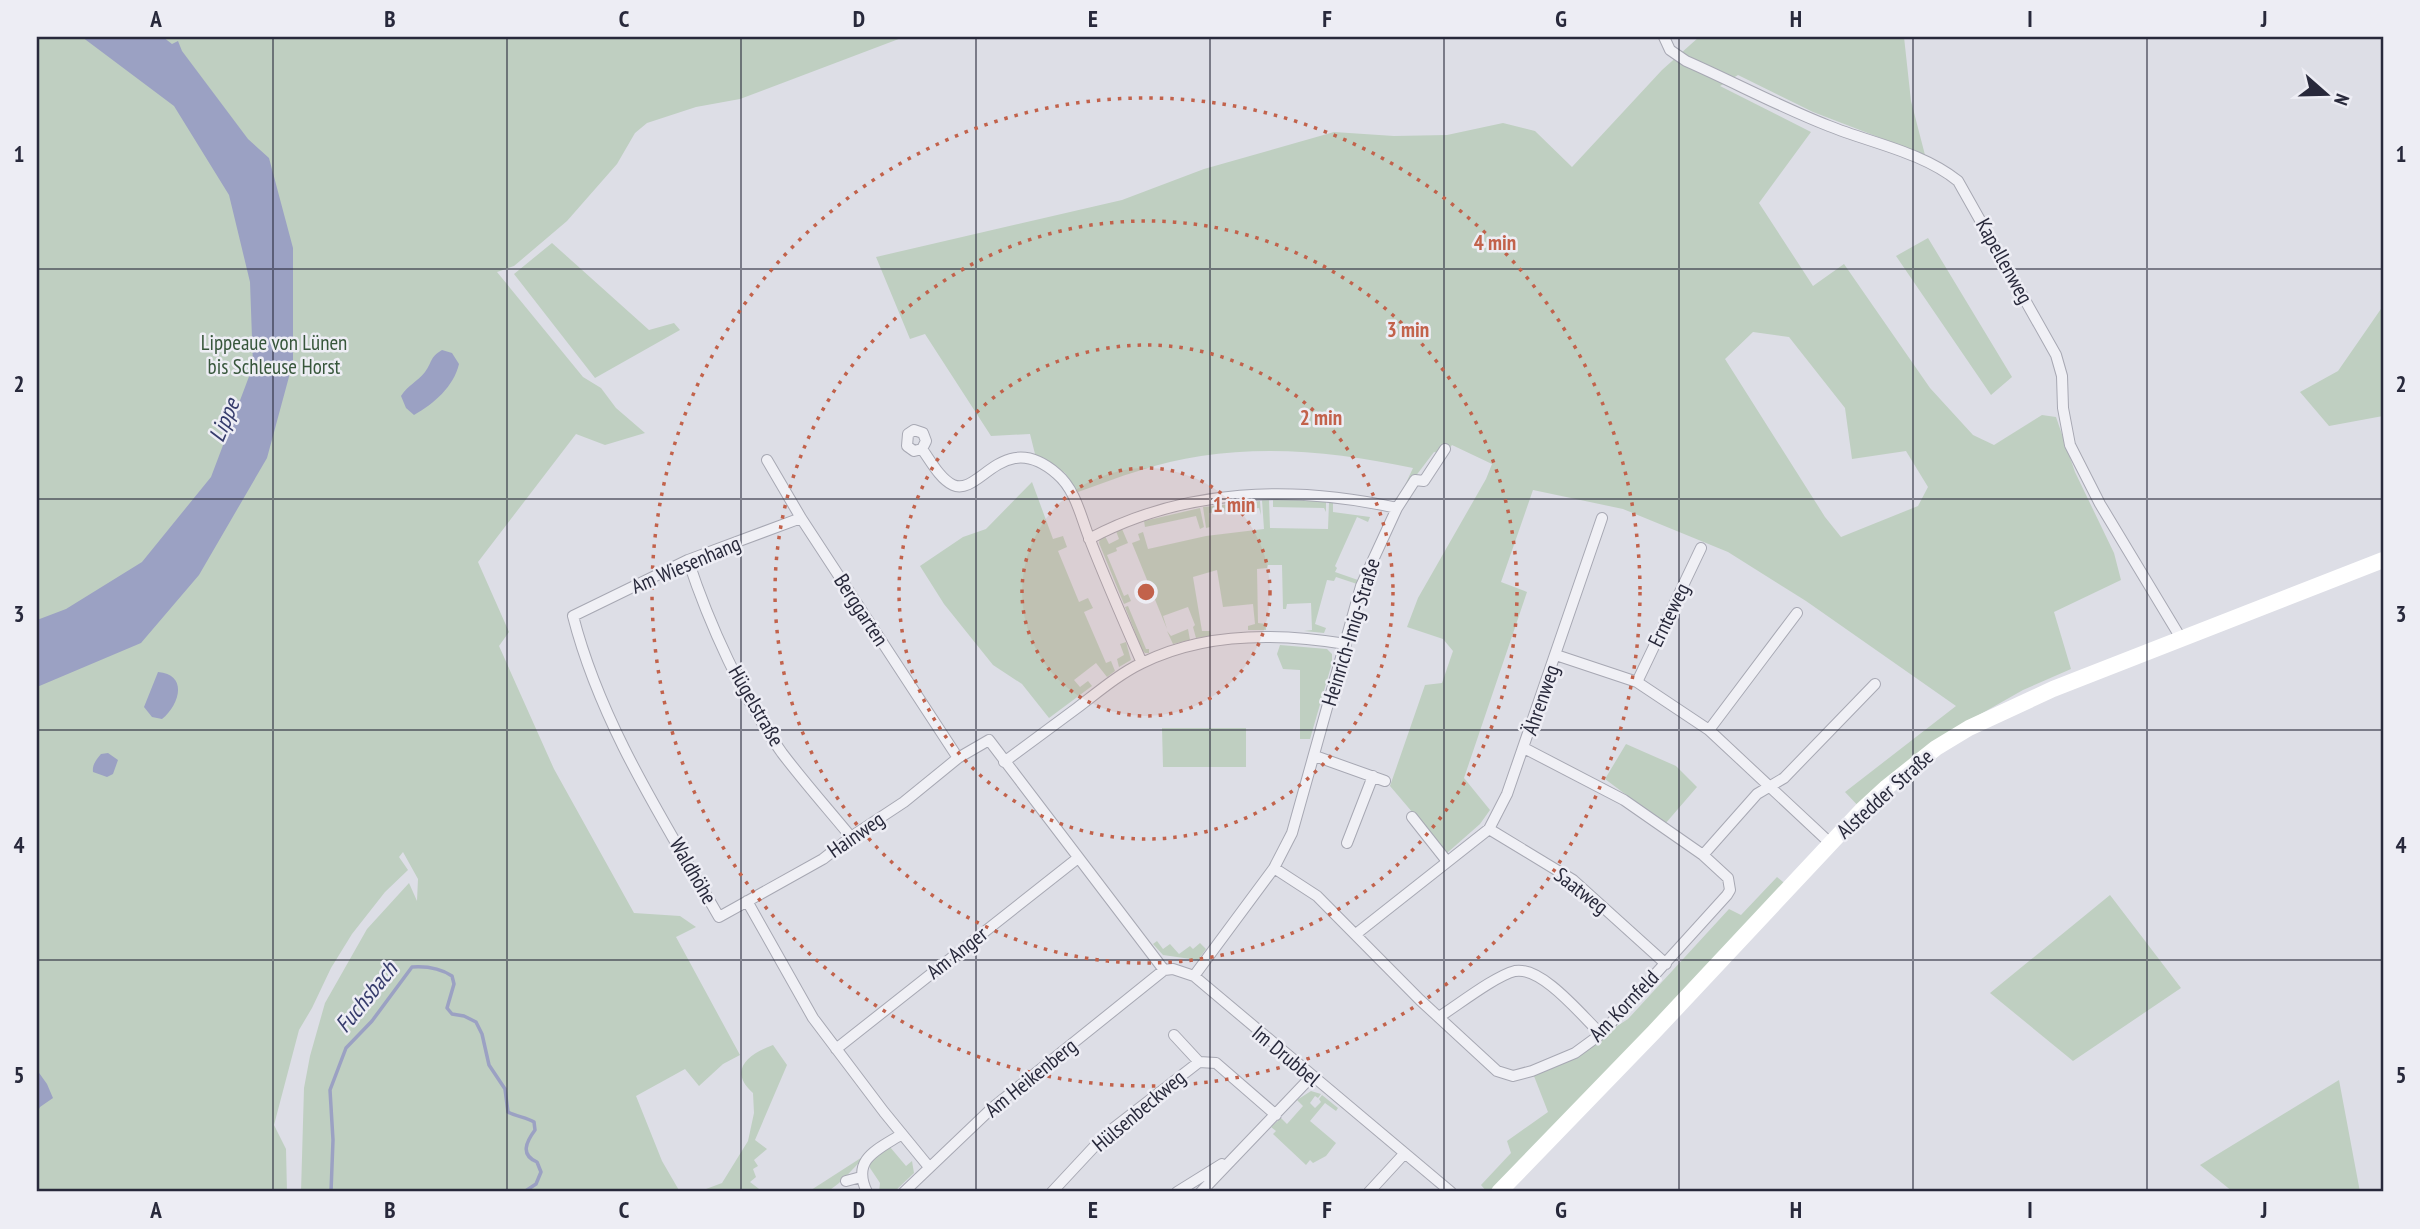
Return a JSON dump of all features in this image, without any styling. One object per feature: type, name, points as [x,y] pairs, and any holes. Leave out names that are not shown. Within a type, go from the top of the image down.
[{"type":"street","name":"Kapellenweg","points":[[1664,37],[1670,50],[1686,61],[1803,116],[1925,160],[1958,181],[2056,355],[2062,376],[2066,428],[2070,445],[2084,474],[2182,640]]},
{"type":"street","points":[[922,449],[946,480],[956,486],[968,485],[994,465],[1013,458],[1041,463],[1059,475],[1073,496],[1142,663]]},
{"type":"street","name":"Heinrich-Imig-Straße","points":[[1194,976],[1274,868],[1292,833],[1369,566],[1397,508],[1415,481],[1424,481],[1445,449]]},
{"type":"street","name":"Berggarten","points":[[767,460],[801,518],[958,758]]},
{"type":"street","points":[[1089,539],[1143,514],[1211,498],[1270,494],[1323,495],[1397,508]]},
{"type":"street","name":"Am Wiesenhang","points":[[573,617],[688,560],[801,518]]},
{"type":"street","name":"Ährenweg","points":[[1356,934],[1446,860],[1489,829],[1507,794],[1524,748],[1602,518]]},
{"type":"street","name":"Ernteweg","points":[[1637,682],[1701,548]]},
{"type":"street","name":"Hügelstraße","points":[[688,560],[716,635],[748,696],[782,752],[851,837]]},
{"type":"street","name":"Alstedder Straße","points":[[1499,1192],[1654,1032],[1830,843],[1887,787],[1936,748],[1969,728],[2053,689],[2383,560]]},
{"type":"street","points":[[1709,730],[1797,613]]},
{"type":"street","name":"Waldhöhe","points":[[573,617],[615,734],[719,917],[747,901],[802,1000],[836,1049],[929,1167]]},
{"type":"street","points":[[1164,970],[1004,762],[1110,682],[1142,663],[1173,650],[1244,638],[1301,636],[1346,644]]},
{"type":"street","points":[[1556,655],[1637,682],[1709,730],[1830,843]]},
{"type":"street","points":[[1703,855],[1757,794],[1784,778],[1875,684]]},
{"type":"street","name":"Hainweg","points":[[747,901],[823,859],[904,802],[958,758],[989,740],[1004,762]]},
{"type":"street","name":"Am Kornfeld","points":[[1274,868],[1317,895],[1419,1000],[1497,1071],[1513,1076],[1532,1072],[1575,1053],[1601,1034],[1731,890],[1728,878],[1703,855],[1624,800],[1524,748]]},
{"type":"street","points":[[1315,756],[1385,781]]},
{"type":"street","points":[[1347,843],[1373,776]]},
{"type":"street","points":[[1412,817],[1446,860]]},
{"type":"street","name":"Saatweg","points":[[1489,829],[1573,880],[1666,964]]},
{"type":"street","name":"Am Anger","points":[[836,1049],[1078,858]]},
{"type":"street","name":"Im Drubbel","points":[[1164,970],[1173,969],[1194,976],[1451,1192]]},
{"type":"street","name":"Am Heikenberg","points":[[904,1192],[991,1109],[1164,970]]},
{"type":"street","points":[[1440,1017],[1504,975],[1522,971],[1544,979],[1601,1034]]},
{"type":"street","name":"Hülsenbeckweg","points":[[1174,1035],[1199,1062]]},
{"type":"street","name":"Hülsenbeckweg","points":[[1052,1192],[1106,1134],[1199,1062],[1216,1063],[1276,1115]]},
{"type":"street","points":[[1201,1192],[1311,1077]]},
{"type":"street","points":[[867,1192],[860,1177],[866,1160],[902,1134]]},
{"type":"street","points":[[1177,1192],[1238,1154]]},
{"type":"street","points":[[1369,1192],[1404,1154]]},
{"type":"street","points":[[846,1181],[860,1177]]},
{"type":"green space","name":"Lippeaue von Lünen bis Schleuse Horst","points":[[37,37],[904,37],[740,99],[696,107],[647,123],[635,133],[617,164],[567,221],[514,266],[497,272],[583,377],[601,388],[616,408],[645,433],[605,445],[576,434],[478,562],[509,632],[499,646],[554,769],[634,913],[680,916],[696,927],[676,937],[740,1055],[723,1064],[699,1086],[685,1069],[636,1096],[662,1161],[680,1192],[301,1192],[304,1088],[325,1003],[367,929],[409,883],[417,901],[418,879],[403,852],[399,857],[408,870],[385,892],[352,934],[299,1030],[274,1125],[286,1149],[287,1192],[37,1192]]},
{"type":"green space","points":[[1699,37],[1904,37],[1911,101],[1925,155],[1813,112],[1738,75],[1720,86],[1811,132],[1759,203],[1813,286],[1844,264],[1930,388],[1973,435],[1994,445],[2042,415],[2056,417],[2075,472],[2114,553],[2121,580],[2054,612],[2071,669],[2023,690],[1956,728],[1862,810],[1845,792],[1956,706],[1806,601],[1728,552],[1623,509],[1533,490],[1501,582],[1527,592],[1464,778],[1490,810],[1480,824],[1447,853],[1390,786],[1425,685],[1442,683],[1453,651],[1443,639],[1407,627],[1418,598],[1492,464],[1452,445],[1445,454],[1434,452],[1399,498],[1413,468],[1307,452],[1254,451],[1185,459],[1154,466],[1078,492],[1065,473],[1035,454],[1030,434],[991,436],[925,334],[910,339],[876,257],[1122,200],[1204,169],[1334,132],[1394,136],[1447,135],[1503,123],[1535,131],[1572,167],[1662,70]],"holes":[[[1753,332],[1789,337],[1845,408],[1852,459],[1906,451],[1928,487],[1918,506],[1841,537],[1825,517],[1725,359]]]},
{"type":"green space","points":[[1928,238],[2012,377],[1991,395],[1896,256]]},
{"type":"green space","points":[[552,243],[649,330],[674,323],[680,330],[595,378],[514,274]]},
{"type":"green space","points":[[2383,306],[2383,416],[2329,426],[2300,392],[2338,371]]},
{"type":"green space","points":[[1032,482],[1053,539],[1063,536],[1067,547],[1058,551],[1079,602],[1088,598],[1093,608],[1084,612],[1106,663],[1111,661],[1115,671],[1107,677],[1096,663],[1074,680],[1080,687],[1088,681],[1092,686],[1049,718],[1022,684],[993,665],[944,604],[920,566],[963,537],[986,529]]},
{"type":"green space","points":[[1262,500],[1269,500],[1270,528],[1328,529],[1329,502],[1333,502],[1333,512],[1370,517],[1368,522],[1357,517],[1335,566],[1335,572],[1358,580],[1357,584],[1336,577],[1334,581],[1327,580],[1315,624],[1326,628],[1324,633],[1304,631],[1312,630],[1311,603],[1287,604],[1286,609],[1283,609],[1282,565],[1268,565],[1267,568],[1257,569],[1258,623],[1266,624],[1266,630],[1248,630],[1248,626],[1255,624],[1253,604],[1223,607],[1217,570],[1193,577],[1202,631],[1210,631],[1211,636],[1196,638],[1193,627],[1195,625],[1188,607],[1163,616],[1167,629],[1132,543],[1140,540],[1138,534],[1143,532],[1148,549],[1206,536],[1264,529]]},
{"type":"green space","points":[[1273,500],[1326,501],[1326,512],[1324,508],[1273,507]]},
{"type":"green space","points":[[1260,501],[1261,515],[1259,508],[1209,513],[1210,527],[1206,528],[1203,507]]},
{"type":"green space","points":[[1200,508],[1204,527],[1200,529],[1196,516],[1145,527],[1144,521]]},
{"type":"green space","points":[[1122,529],[1128,543],[1107,555],[1124,596],[1128,594],[1131,601],[1124,604],[1099,543],[1100,538],[1105,536],[1109,544],[1119,539],[1116,531]]},
{"type":"green space","points":[[1128,606],[1149,653],[1142,650],[1125,607]]},
{"type":"green space","points":[[1188,629],[1190,640],[1173,644],[1167,631],[1171,636]]},
{"type":"green space","points":[[1126,642],[1131,660],[1119,667],[1117,659],[1124,655],[1120,644]]},
{"type":"green space","points":[[1280,645],[1327,649],[1332,654],[1332,663],[1310,739],[1300,739],[1300,670],[1283,669],[1277,654]]},
{"type":"green space","points":[[1162,728],[1246,728],[1246,767],[1163,767]]},
{"type":"green space","points":[[1626,744],[1676,766],[1697,787],[1665,824],[1605,779]]},
{"type":"green space","points":[[1777,877],[1789,887],[1499,1192],[1487,1192],[1481,1185],[1511,1153],[1507,1141],[1548,1112],[1532,1071],[1575,1053],[1628,1019],[1729,909],[1741,915]]},
{"type":"green space","points":[[2110,895],[2181,988],[2073,1061],[1990,993]]},
{"type":"green space","points":[[1157,941],[1163,949],[1170,944],[1179,954],[1200,943],[1206,949],[1198,960],[1163,955],[1153,944]]},
{"type":"green space","points":[[773,1045],[787,1065],[755,1140],[767,1149],[754,1160],[758,1166],[753,1169],[756,1177],[750,1182],[763,1192],[698,1192],[722,1183],[748,1141],[754,1113],[753,1093],[745,1085],[742,1070],[749,1058]]},
{"type":"green space","points":[[2339,1080],[2360,1192],[2233,1192],[2200,1165]]},
{"type":"green space","points":[[1311,1091],[1321,1094],[1318,1098],[1315,1096],[1310,1103],[1315,1108],[1321,1102],[1319,1099],[1322,1095],[1338,1108],[1336,1111],[1325,1103],[1310,1121],[1336,1143],[1326,1156],[1313,1163],[1310,1160],[1306,1165],[1273,1134],[1276,1131],[1271,1127],[1281,1118],[1287,1124],[1303,1106],[1297,1100]]},
{"type":"green space","points":[[890,1147],[906,1166],[912,1161],[914,1173],[894,1192],[879,1192],[880,1183],[868,1165],[873,1157]]},
{"type":"green space","points":[[867,1154],[830,1190],[821,1193],[808,1192]]},
{"type":"water","points":[[82,37],[163,37],[172,44],[178,41],[182,51],[248,139],[269,158],[293,248],[293,362],[267,458],[199,575],[141,643],[37,687],[37,620],[66,609],[142,562],[211,477],[253,366],[250,282],[229,195],[174,106]]},
{"type":"water","points":[[442,350],[452,353],[459,364],[453,380],[442,394],[414,415],[406,408],[401,396]]},
{"type":"water","points":[[158,672],[168,674],[174,679],[178,691],[173,706],[162,719],[152,717],[144,707]]},
{"type":"water","points":[[108,753],[118,760],[113,774],[107,777],[93,772],[99,756]]},
{"type":"water","points":[[37,1070],[53,1098],[40,1107],[37,1113]]},
{"type":"waterway","name":"Fuchsbach","points":[[331,1192],[333,1140],[330,1090],[346,1048],[372,1021],[412,967],[438,969],[452,976],[454,984],[447,1008],[452,1014],[476,1022],[482,1034],[489,1065],[505,1089],[508,1112],[534,1122],[535,1130],[526,1148],[528,1156],[537,1162],[541,1172],[536,1184],[524,1192]]},
{"type":"water label","name":"Lippe","points":[[224,420]]}]
